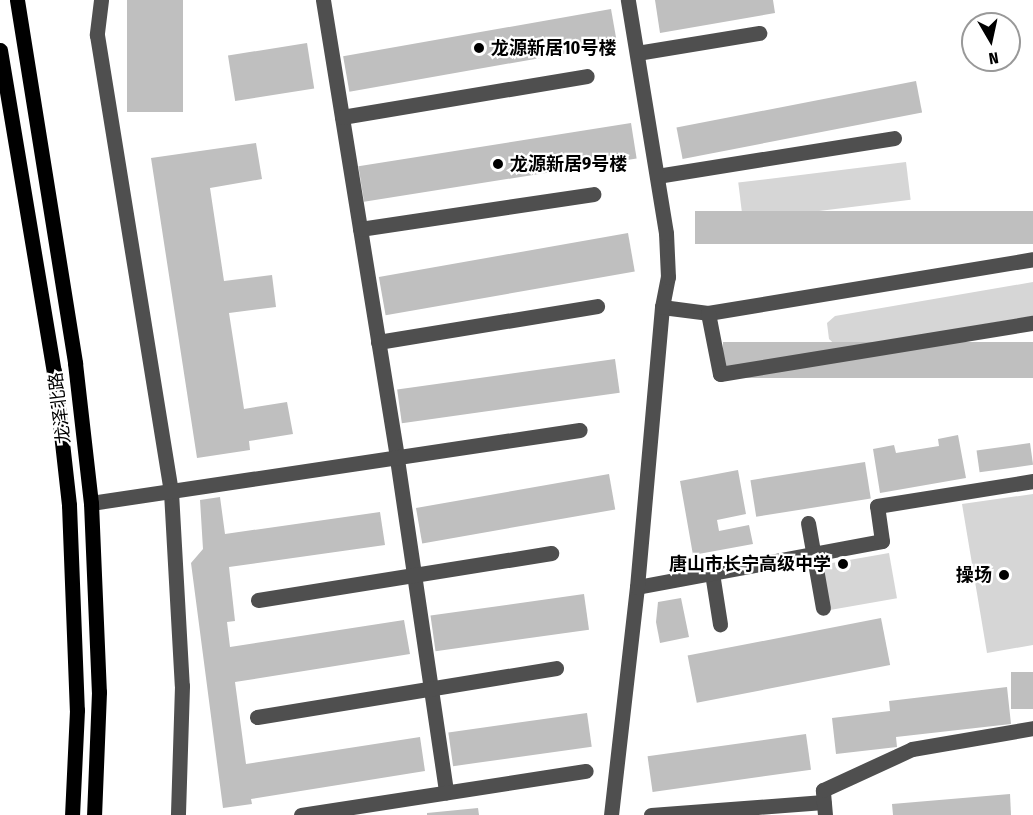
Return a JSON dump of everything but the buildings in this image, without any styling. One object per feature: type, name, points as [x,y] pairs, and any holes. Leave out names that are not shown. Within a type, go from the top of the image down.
[{"type":"main road","name":"龙泽北路","points":[[17,0],[75,363],[91,503],[99,692],[94,815]]},
{"type":"main road","name":"龙泽北路","points":[[0,50],[54,371],[69,505],[77,710],[72,815]]},
{"type":"street","points":[[101,0],[98,35],[171,492],[182,686],[178,815]]},
{"type":"street","points":[[323,0],[398,459],[446,792]]},
{"type":"street","points":[[611,815],[637,587],[662,307],[668,277],[657,176],[628,0]]},
{"type":"street","points":[[637,53],[759,33]]},
{"type":"street","points":[[342,117],[587,76]]},
{"type":"street","points":[[657,176],[894,138]]},
{"type":"street","points":[[360,229],[593,194]]},
{"type":"street","points":[[662,307],[708,313],[1033,259]]},
{"type":"street","points":[[378,342],[597,306]]},
{"type":"street","points":[[708,313],[720,374],[1033,323]]},
{"type":"street","points":[[91,503],[398,459],[580,430]]},
{"type":"street","points":[[637,587],[882,541],[877,506],[1033,481]]},
{"type":"street","points":[[808,523],[823,608]]},
{"type":"street","points":[[258,600],[550,553]]},
{"type":"street","points":[[712,573],[720,624]]},
{"type":"street","points":[[257,717],[556,668]]},
{"type":"street","points":[[651,815],[825,809],[823,790],[912,749],[1033,728]]},
{"type":"street","points":[[301,815],[586,771]]},
{"type":"shaded area","points":[[906,162],[911,200],[743,220],[738,183]]},
{"type":"shaded area","points":[[1033,282],[1033,316],[840,349],[829,339],[827,323],[835,316]]},
{"type":"shaded area","name":"操场","points":[[1033,494],[1033,645],[987,653],[962,504]]},
{"type":"shaded area","points":[[889,553],[897,598],[830,610],[822,565]]},
{"type":"place","name":"龙源新居10号楼","points":[[479,48]]},
{"type":"place","name":"龙源新居9号楼","points":[[498,164]]},
{"type":"place","name":"唐山市长宁高级中学","points":[[843,564]]},
{"type":"place","name":"操场","points":[[1004,575]]}]
